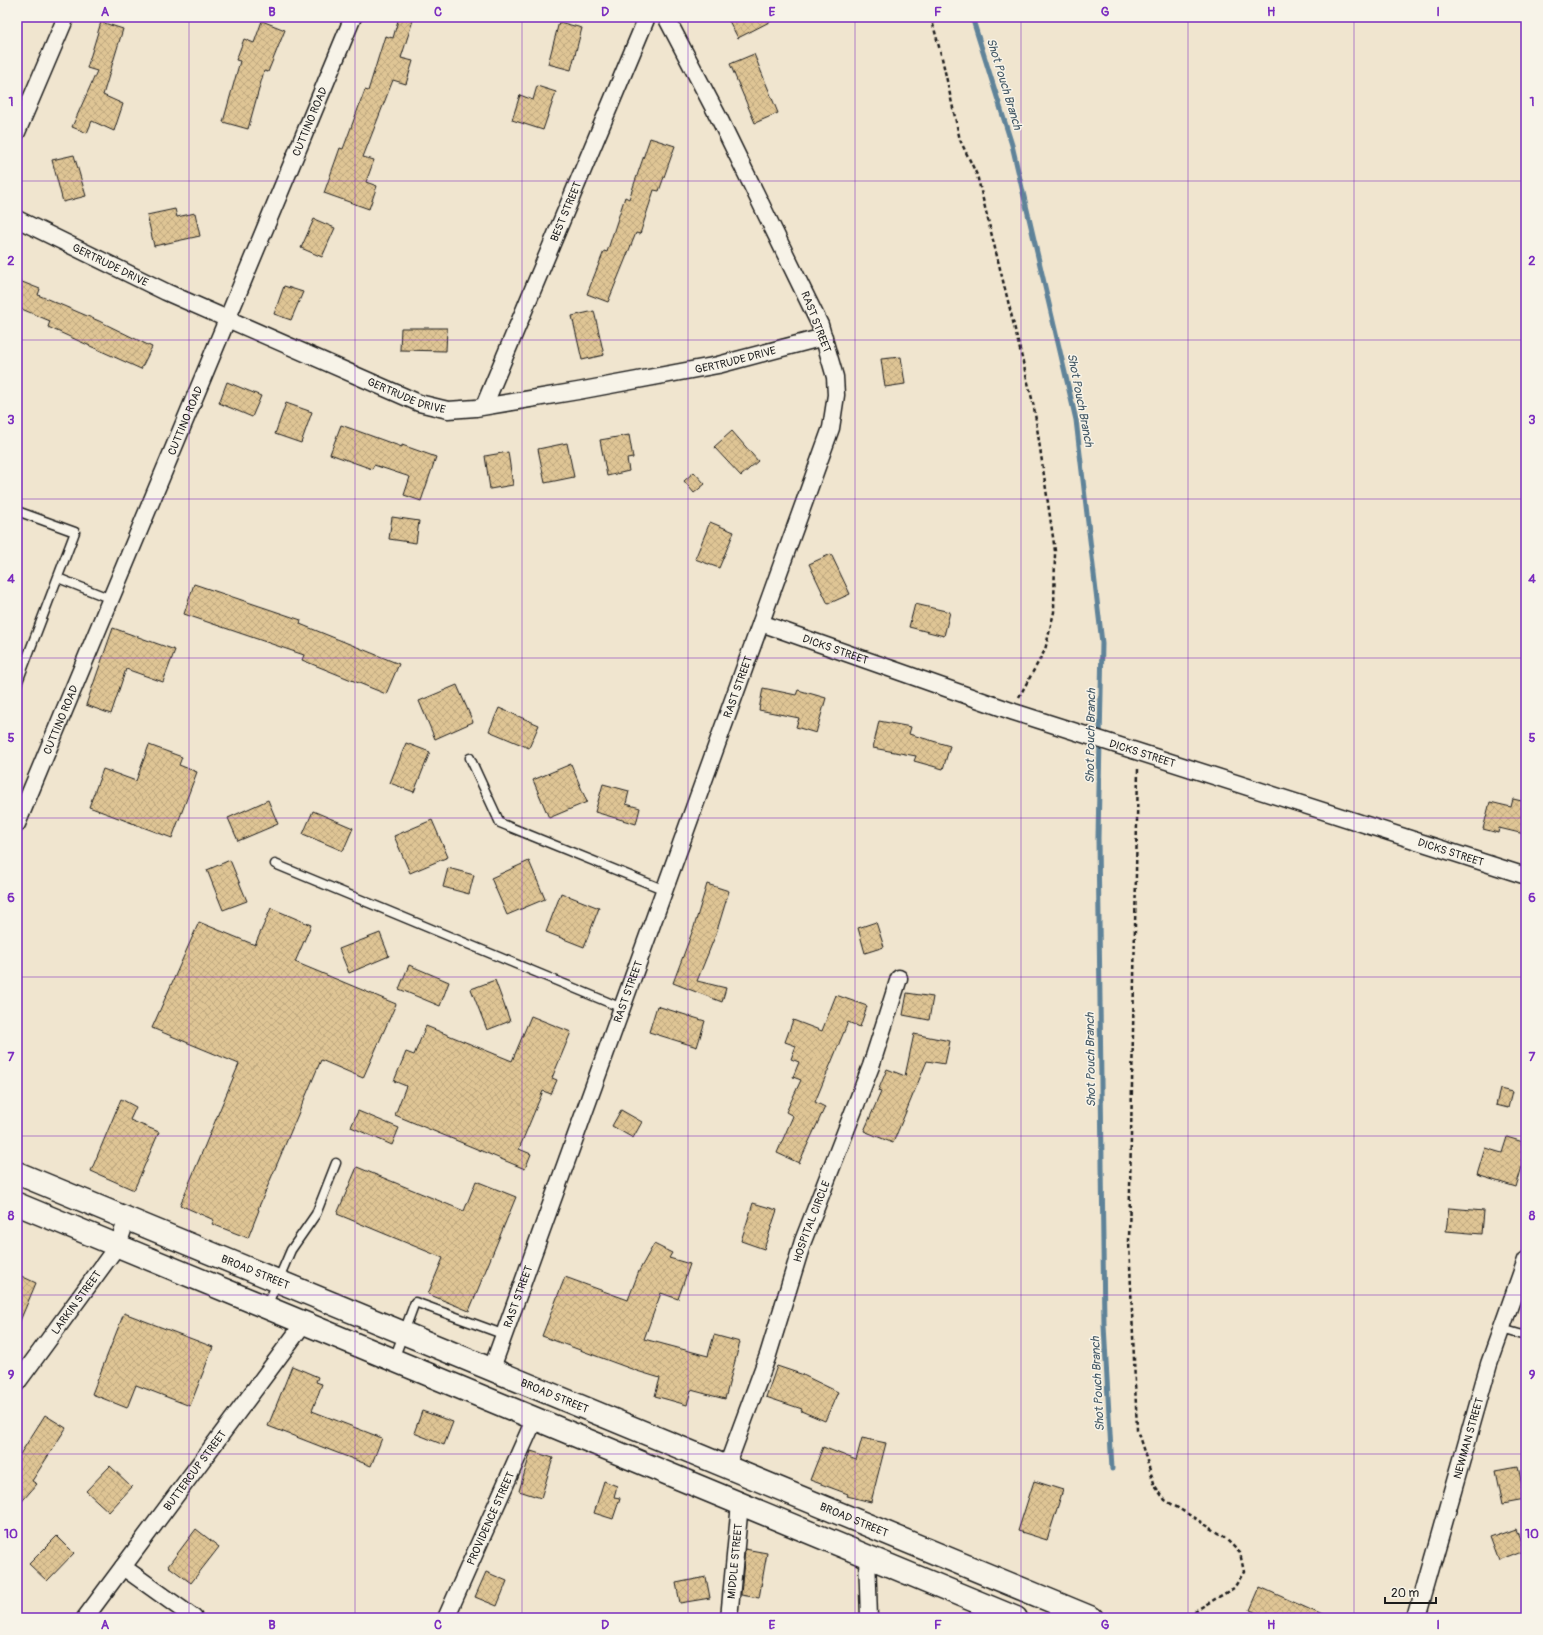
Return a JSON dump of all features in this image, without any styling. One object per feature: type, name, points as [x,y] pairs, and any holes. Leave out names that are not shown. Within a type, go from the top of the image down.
[{"type":"main road","name":"BROAD STREET","points":[[17,1173],[492,1368],[1092,1618]]},
{"type":"main road","points":[[17,1204],[1016,1618]]},
{"type":"street","points":[[17,132],[66,17]]},
{"type":"street","name":"CUTTINO ROAD","points":[[17,824],[353,17]]},
{"type":"street","name":"BEST STREET","points":[[484,406],[646,17]]},
{"type":"street","name":"RAST STREET","points":[[492,1368],[831,428],[836,395],[835,377],[824,337],[797,274],[720,120],[666,17]]},
{"type":"street","name":"GERTRUDE DRIVE","points":[[17,219],[166,292],[227,320],[419,403],[448,410],[484,406],[578,391],[718,365],[824,337]]},
{"type":"street","name":"DICKS STREET","points":[[761,623],[1123,748],[1526,876]]},
{"type":"street","name":"HOSPITAL CIRCLE","points":[[727,1466],[768,1355],[803,1240],[871,1066],[899,978]]},
{"type":"street","name":"LARKIN STREET","points":[[17,1383],[118,1246],[127,1218]]},
{"type":"street","name":"NEWMAN STREET","points":[[1417,1618],[1489,1364],[1526,1260]]},
{"type":"street","name":"BUTTERCUP STREET","points":[[85,1618],[304,1323]]},
{"type":"street","name":"PROVIDENCE STREET","points":[[446,1618],[535,1418]]},
{"type":"street","name":"MIDDLE STREET","points":[[729,1618],[740,1504]]},
{"type":"street","points":[[867,1557],[870,1618]]},
{"type":"street","points":[[123,1567],[194,1618]]},
{"type":"lane","points":[[17,510],[75,532],[17,684]]},
{"type":"lane","points":[[58,578],[111,599]]},
{"type":"lane","points":[[470,758],[500,823],[665,890]]},
{"type":"lane","points":[[275,864],[622,1008]]},
{"type":"lane","points":[[267,1307],[291,1250],[316,1214],[336,1163]]},
{"type":"lane","points":[[394,1360],[416,1302],[505,1335]]},
{"type":"lane","points":[[1502,1329],[1526,1336]]},
{"type":"path","points":[[931,17],[942,58],[960,140],[978,175],[1034,407],[1055,551],[1054,612],[1045,650],[1018,698]]},
{"type":"path","points":[[1139,753],[1129,1241],[1137,1430],[1154,1486],[1165,1500],[1222,1535],[1240,1553],[1244,1572],[1234,1588],[1183,1618]]},
{"type":"building","points":[[399,17],[414,17],[401,58],[413,61],[406,84],[393,80],[363,157],[374,160],[366,182],[377,186],[369,209],[324,193],[340,148],[343,149],[365,90],[368,91],[385,36],[393,38]]},
{"type":"building","points":[[727,17],[779,17],[738,38]]},
{"type":"building","points":[[262,21],[285,30],[268,72],[264,71],[248,129],[223,122],[240,61],[236,60],[244,39],[254,43]]},
{"type":"building","points":[[101,22],[123,29],[103,95],[123,104],[114,131],[92,121],[87,133],[72,127],[97,71],[87,68]]},
{"type":"building","points":[[559,22],[582,28],[571,70],[548,64]]},
{"type":"building","points":[[754,54],[778,113],[755,123],[730,64]]},
{"type":"building","points":[[537,86],[556,92],[543,130],[512,120],[520,95],[533,100]]},
{"type":"building","points":[[650,138],[675,146],[659,191],[654,190],[640,234],[636,233],[608,302],[587,294],[604,251],[607,252],[625,197],[629,199]]},
{"type":"building","points":[[74,155],[86,196],[63,202],[52,160]]},
{"type":"building","points":[[175,209],[177,217],[195,213],[200,236],[154,246],[147,215]]},
{"type":"building","points":[[314,219],[335,228],[322,257],[301,248]]},
{"type":"building","points":[[17,280],[40,289],[38,295],[99,321],[152,347],[141,369],[48,327],[50,321],[17,307]]},
{"type":"building","points":[[284,286],[303,292],[291,320],[274,314]]},
{"type":"building","points":[[594,311],[604,355],[582,360],[572,316]]},
{"type":"building","points":[[401,328],[447,328],[446,351],[400,350]]},
{"type":"building","points":[[901,357],[905,384],[885,387],[881,359]]},
{"type":"building","points":[[227,382],[261,396],[252,417],[219,403]]},
{"type":"building","points":[[286,403],[312,412],[301,443],[275,434]]},
{"type":"building","points":[[341,425],[402,447],[402,445],[436,457],[421,501],[404,495],[410,477],[374,465],[372,469],[330,454]]},
{"type":"building","points":[[732,431],[758,461],[741,476],[714,447]]},
{"type":"building","points":[[629,435],[633,458],[627,459],[629,471],[607,476],[600,440]]},
{"type":"building","points":[[567,443],[574,477],[545,483],[538,449]]},
{"type":"building","points":[[508,452],[513,485],[490,489],[485,456]]},
{"type":"building","points":[[694,472],[705,484],[694,493],[684,481]]},
{"type":"building","points":[[392,517],[419,521],[416,543],[389,539]]},
{"type":"building","points":[[710,522],[734,532],[719,568],[695,559]]},
{"type":"building","points":[[831,554],[850,594],[828,604],[809,564]]},
{"type":"building","points":[[194,584],[301,620],[300,624],[399,664],[386,694],[302,660],[304,655],[184,614]]},
{"type":"building","points":[[915,604],[950,612],[944,636],[909,627]]},
{"type":"building","points":[[113,628],[175,650],[163,682],[126,669],[111,714],[86,705]]},
{"type":"building","points":[[457,685],[473,722],[435,739],[419,701]]},
{"type":"building","points":[[763,688],[796,695],[798,690],[826,698],[816,733],[796,727],[799,718],[759,710]]},
{"type":"building","points":[[499,708],[539,725],[529,748],[489,731]]},
{"type":"building","points":[[879,721],[911,727],[909,734],[950,746],[943,769],[914,761],[916,756],[873,748]]},
{"type":"building","points":[[406,743],[430,752],[414,792],[390,783]]},
{"type":"building","points":[[149,745],[182,757],[179,765],[197,772],[172,838],[89,807],[103,769],[136,781]]},
{"type":"building","points":[[571,764],[587,802],[549,818],[533,780]]},
{"type":"building","points":[[603,784],[629,791],[626,804],[640,808],[636,824],[595,812]]},
{"type":"building","points":[[1513,799],[1526,802],[1526,827],[1524,834],[1499,828],[1498,833],[1483,829],[1490,802],[1511,807]]},
{"type":"building","points":[[268,800],[278,824],[238,841],[228,818]]},
{"type":"building","points":[[313,811],[353,828],[343,851],[303,834]]},
{"type":"building","points":[[432,820],[448,857],[410,873],[394,836]]},
{"type":"building","points":[[230,860],[247,901],[223,910],[207,870]]},
{"type":"building","points":[[529,861],[545,899],[507,915],[491,878]]},
{"type":"building","points":[[448,868],[474,875],[469,894],[443,887]]},
{"type":"building","points":[[707,884],[729,891],[716,934],[697,981],[726,988],[722,1002],[673,983],[694,927]]},
{"type":"building","points":[[561,893],[599,908],[584,947],[546,932]]},
{"type":"building","points":[[271,908],[311,925],[295,962],[396,1004],[363,1078],[321,1060],[258,1209],[259,1210],[248,1238],[212,1224],[214,1220],[180,1205],[239,1064],[152,1028],[199,922],[255,945]]},
{"type":"building","points":[[876,922],[884,947],[865,953],[858,928]]},
{"type":"building","points":[[380,933],[389,956],[349,973],[339,949]]},
{"type":"building","points":[[409,965],[449,982],[440,1006],[399,989]]},
{"type":"building","points":[[495,980],[510,1021],[487,1030],[471,989]]},
{"type":"building","points":[[907,993],[933,997],[929,1020],[903,1015]]},
{"type":"building","points":[[836,995],[867,1006],[860,1027],[848,1022],[815,1102],[825,1107],[799,1163],[777,1153],[793,1116],[786,1112],[801,1080],[793,1077],[799,1062],[791,1059],[796,1046],[785,1042],[793,1020],[822,1031]]},
{"type":"building","points":[[657,1006],[705,1021],[697,1047],[649,1032]]},
{"type":"building","points":[[531,1016],[571,1032],[552,1078],[557,1080],[551,1094],[543,1091],[519,1149],[531,1154],[525,1169],[395,1115],[406,1086],[394,1081],[406,1052],[414,1055],[426,1026],[512,1061]]},
{"type":"building","points":[[914,1034],[950,1041],[945,1064],[927,1061],[893,1143],[864,1131],[881,1092],[878,1091],[887,1069],[905,1076]]},
{"type":"building","points":[[1500,1089],[1512,1092],[1508,1108],[1496,1105]]},
{"type":"building","points":[[121,1099],[136,1107],[130,1120],[159,1132],[134,1190],[91,1171]]},
{"type":"building","points":[[621,1110],[642,1122],[633,1138],[612,1126]]},
{"type":"building","points":[[358,1111],[399,1128],[392,1145],[351,1127]]},
{"type":"building","points":[[1507,1137],[1526,1143],[1526,1153],[1516,1187],[1477,1175],[1485,1148],[1502,1153]]},
{"type":"building","points":[[357,1167],[464,1211],[476,1181],[516,1197],[469,1311],[428,1294],[443,1258],[337,1214]]},
{"type":"building","points":[[753,1203],[777,1210],[764,1249],[741,1241]]},
{"type":"building","points":[[1449,1208],[1484,1211],[1482,1234],[1446,1231]]},
{"type":"building","points":[[654,1244],[672,1253],[669,1258],[690,1264],[678,1299],[661,1293],[644,1339],[708,1356],[714,1335],[740,1342],[725,1399],[691,1390],[687,1405],[655,1396],[660,1378],[542,1336],[565,1277],[628,1300],[639,1271]]},
{"type":"building","points":[[17,1274],[36,1283],[17,1328]]},
{"type":"building","points":[[124,1313],[213,1347],[190,1406],[136,1385],[127,1408],[92,1394]]},
{"type":"building","points":[[292,1366],[318,1377],[316,1382],[322,1384],[312,1411],[382,1438],[371,1466],[268,1426]]},
{"type":"building","points":[[777,1366],[801,1374],[838,1392],[825,1421],[801,1411],[802,1409],[766,1397]]},
{"type":"building","points":[[422,1411],[453,1422],[444,1445],[414,1433]]},
{"type":"building","points":[[45,1415],[66,1428],[32,1481],[37,1484],[17,1507],[17,1459]]},
{"type":"building","points":[[862,1438],[886,1443],[871,1502],[847,1496],[848,1494],[810,1480],[823,1447],[856,1460]]},
{"type":"building","points":[[531,1451],[553,1458],[541,1498],[519,1491]]},
{"type":"building","points":[[110,1466],[132,1487],[109,1512],[86,1491]]},
{"type":"building","points":[[1518,1466],[1525,1500],[1503,1504],[1496,1470]]},
{"type":"building","points":[[604,1481],[617,1486],[614,1497],[620,1498],[613,1519],[594,1513]]},
{"type":"building","points":[[1034,1481],[1063,1490],[1047,1540],[1018,1531]]},
{"type":"building","points":[[1515,1528],[1524,1551],[1499,1561],[1490,1537]]},
{"type":"building","points":[[196,1529],[219,1547],[191,1583],[168,1566]]},
{"type":"building","points":[[57,1536],[74,1553],[47,1581],[29,1564]]},
{"type":"building","points":[[745,1549],[767,1553],[759,1598],[741,1595]]},
{"type":"building","points":[[486,1572],[507,1581],[497,1606],[475,1597]]},
{"type":"building","points":[[706,1577],[710,1598],[680,1603],[676,1583]]},
{"type":"building","points":[[1260,1587],[1329,1618],[1268,1618],[1250,1610]]},
{"type":"waterway","name":"Shot Pouch Branch","points":[[972,17],[1012,145],[1076,420],[1102,643],[1098,838],[1104,1325],[1112,1469]]}]
